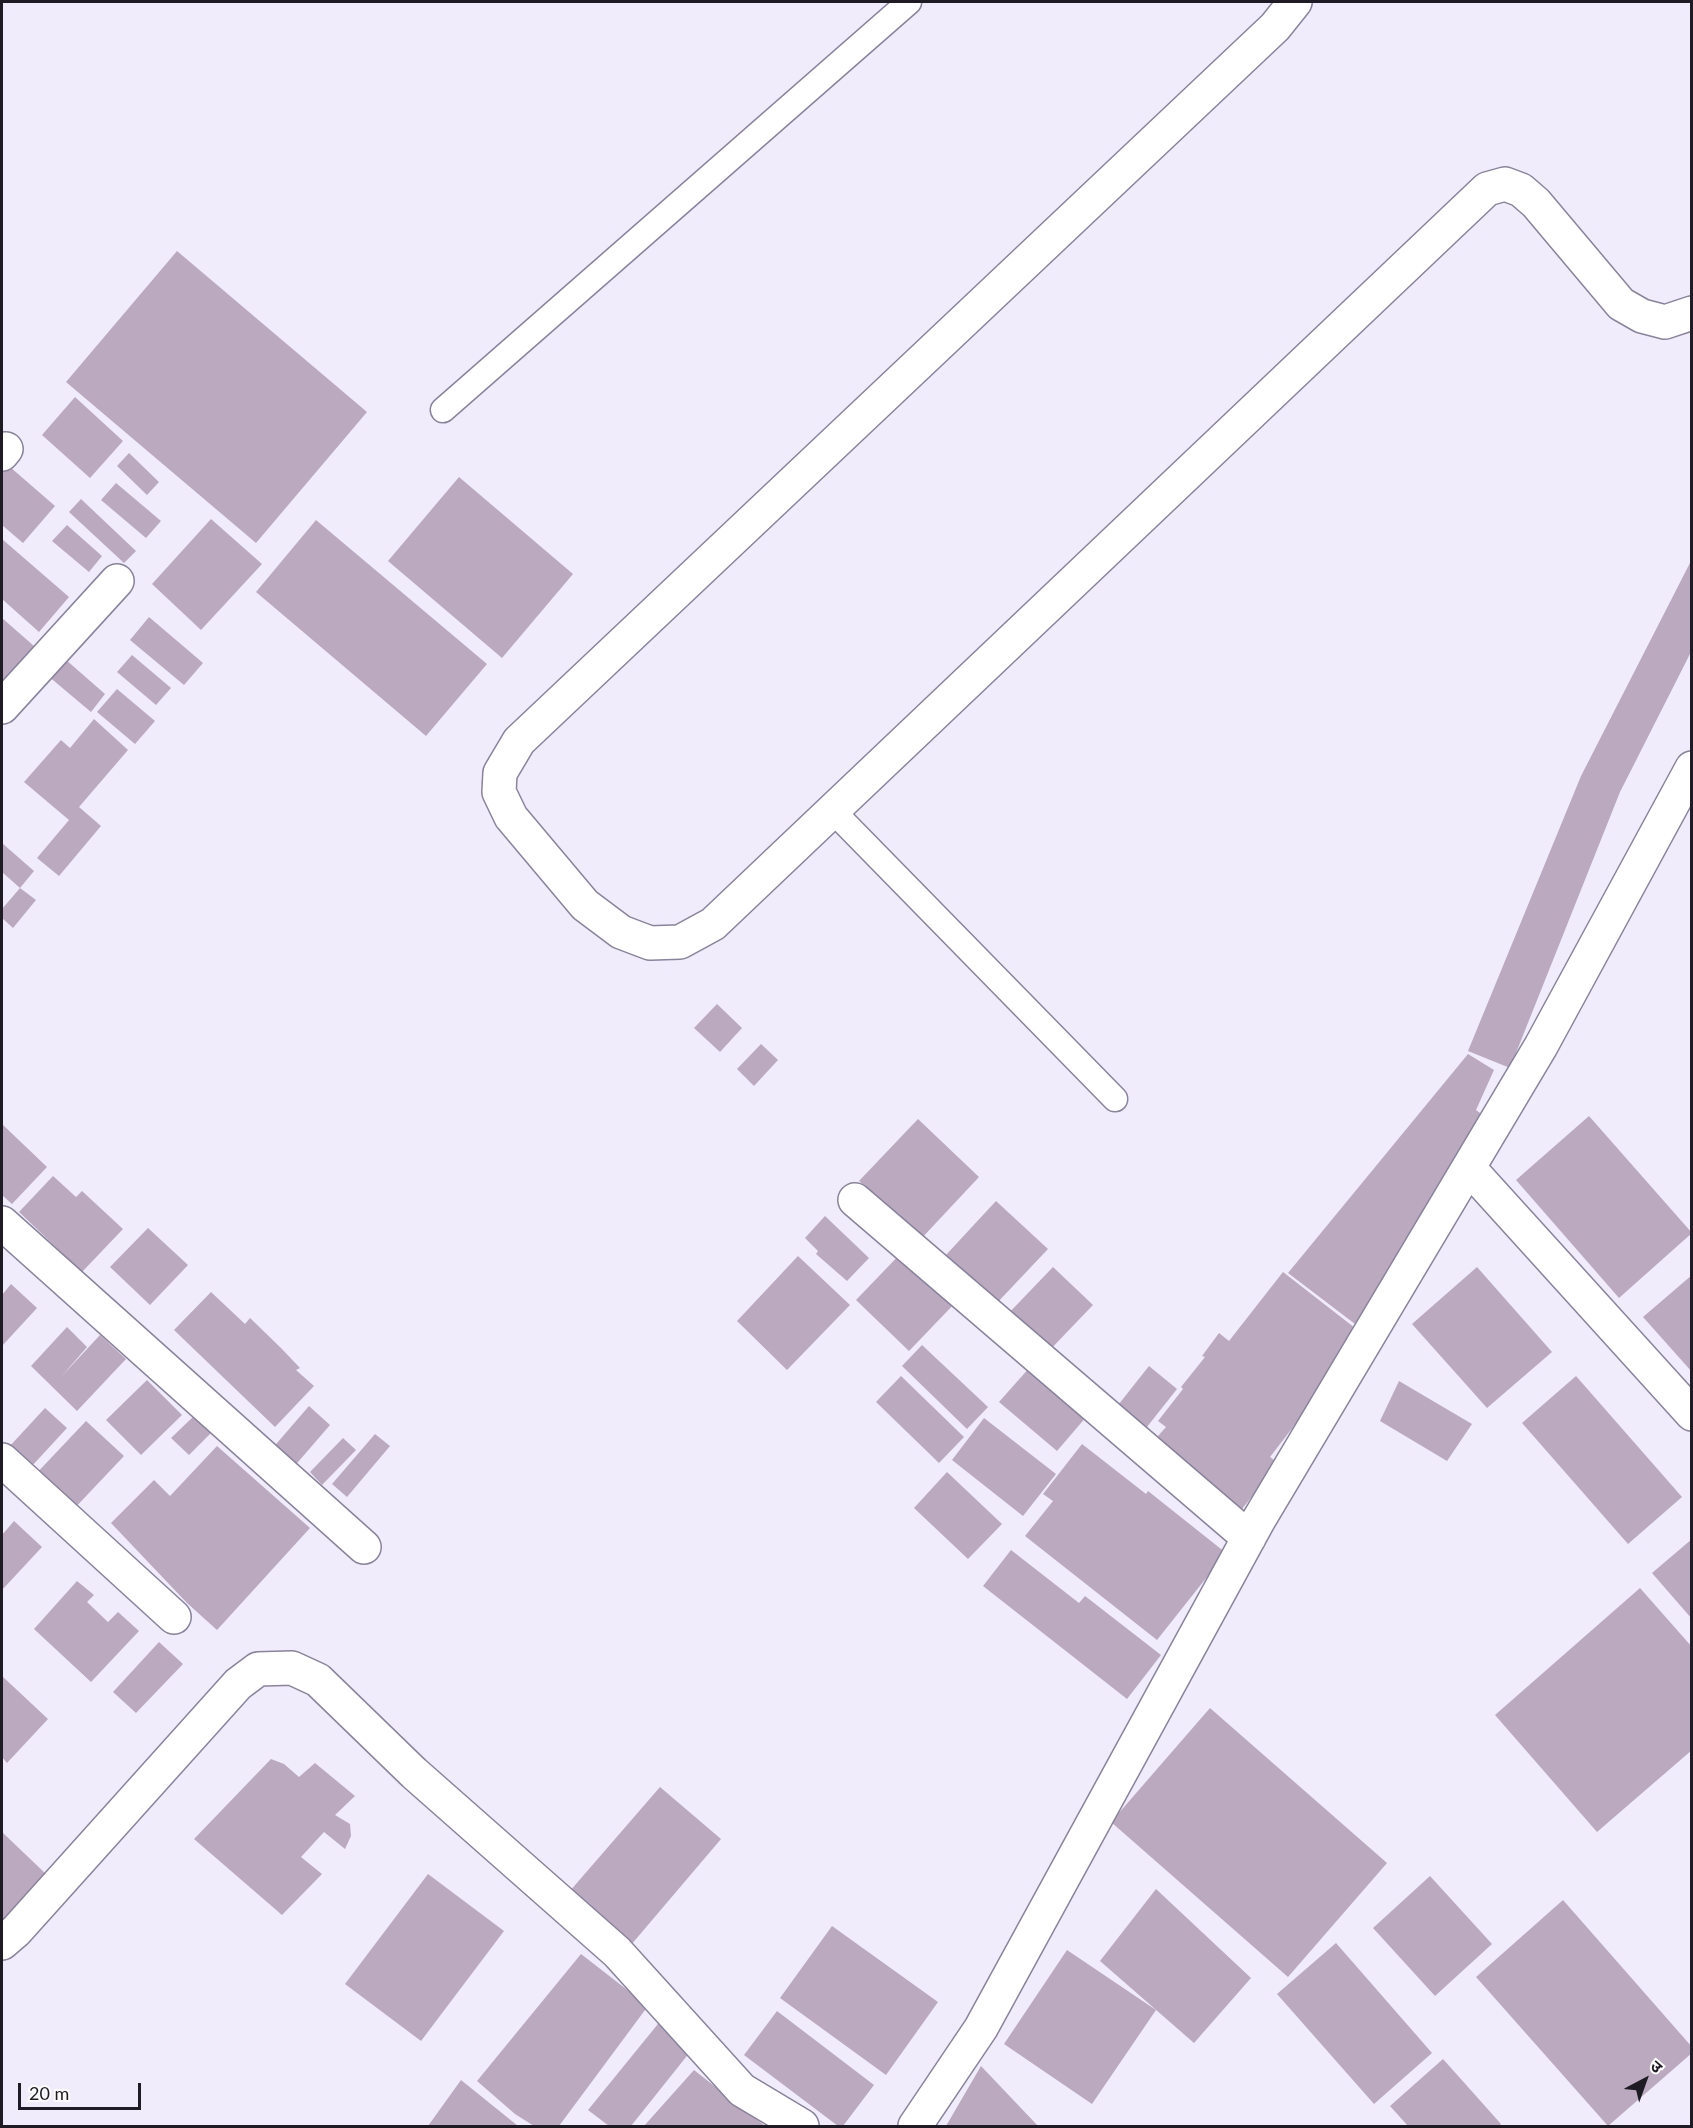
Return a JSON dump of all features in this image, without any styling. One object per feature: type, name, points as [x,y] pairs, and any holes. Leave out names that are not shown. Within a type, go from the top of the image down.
[{"type":"street","points":[[1294,2],[1275,27],[519,741],[500,773],[499,792],[511,817],[585,905],[621,932],[650,943],[680,942],[713,924],[1487,189],[1505,184],[1521,190],[1536,203],[1621,304],[1642,316],[1665,322],[1692,313]]},
{"type":"street","points":[[2,707],[117,581]]},
{"type":"street","points":[[915,2127],[981,2028],[1249,1538],[1541,1046],[1692,768]]},
{"type":"street","points":[[1468,1168],[1692,1414]]},
{"type":"street","points":[[855,1200],[1249,1538]]},
{"type":"street","points":[[2,1223],[364,1547]]},
{"type":"street","points":[[2,1460],[174,1617]]},
{"type":"street","points":[[2,1943],[16,1931],[238,1684],[258,1669],[292,1668],[318,1680],[414,1773],[617,1952],[742,2090],[802,2127]]},
{"type":"lane","points":[[443,410],[909,2]]},
{"type":"lane","points":[[832,810],[1115,1100]]},
{"type":"building","points":[[177,251],[367,412],[256,543],[66,382]]},
{"type":"building","points":[[75,397],[123,441],[90,478],[42,435]]},
{"type":"building","points":[[129,453],[159,482],[147,495],[117,466]]},
{"type":"building","points":[[2,460],[55,506],[23,543],[2,525]]},
{"type":"building","points":[[459,477],[573,574],[502,658],[388,561]]},
{"type":"building","points":[[116,483],[161,521],[146,538],[101,500]]},
{"type":"building","points":[[81,499],[136,551],[124,563],[69,512]]},
{"type":"building","points":[[211,519],[262,564],[201,630],[152,584]]},
{"type":"building","points":[[316,520],[487,664],[426,736],[256,592]]},
{"type":"building","points":[[67,525],[102,556],[89,572],[52,541]]},
{"type":"building","points":[[2,539],[69,597],[39,632],[2,599]]},
{"type":"building","points":[[1692,559],[1692,650],[1620,792],[1510,1068],[1468,1051],[1581,776]]},
{"type":"building","points":[[149,617],[203,663],[184,685],[130,640]]},
{"type":"building","points":[[2,618],[34,646],[2,685]]},
{"type":"building","points":[[57,652],[105,694],[91,712],[41,670]]},
{"type":"building","points":[[132,655],[171,688],[156,705],[117,672]]},
{"type":"building","points":[[117,689],[155,721],[135,744],[97,712]]},
{"type":"building","points":[[94,719],[128,750],[79,807],[101,826],[59,876],[37,858],[69,820],[24,782],[61,740],[70,748]]},
{"type":"building","points":[[2,843],[34,871],[20,888],[2,872]]},
{"type":"building","points":[[20,888],[36,900],[13,928],[2,918],[2,909]]},
{"type":"building","points":[[717,1004],[742,1028],[720,1052],[694,1028]]},
{"type":"building","points":[[761,1044],[778,1060],[754,1086],[737,1069]]},
{"type":"building","points":[[1468,1054],[1494,1070],[1476,1110],[1484,1116],[1355,1324],[1288,1273]]},
{"type":"building","points":[[1589,1116],[1692,1233],[1619,1298],[1516,1180]]},
{"type":"building","points":[[918,1119],[979,1177],[920,1240],[859,1181]]},
{"type":"building","points":[[2,1124],[47,1167],[12,1204],[2,1195]]},
{"type":"building","points":[[53,1176],[76,1197],[82,1191],[123,1229],[82,1272],[19,1212]]},
{"type":"building","points":[[996,1201],[1048,1249],[996,1304],[945,1256]]},
{"type":"building","points":[[825,1216],[869,1258],[847,1281],[816,1254],[818,1251],[805,1238]]},
{"type":"building","points":[[148,1228],[188,1265],[150,1305],[110,1267]]},
{"type":"building","points":[[905,1249],[958,1300],[909,1351],[856,1300]]},
{"type":"building","points":[[798,1256],[850,1305],[787,1370],[737,1321]]},
{"type":"building","points":[[1053,1267],[1093,1305],[1046,1354],[1006,1316]]},
{"type":"building","points":[[1477,1267],[1552,1352],[1487,1408],[1412,1324]]},
{"type":"building","points":[[1283,1272],[1364,1335],[1270,1457],[1278,1463],[1235,1518],[1151,1444],[1166,1427],[1158,1421],[1183,1389],[1181,1387],[1205,1357],[1202,1356],[1219,1333],[1229,1341]]},
{"type":"building","points":[[1692,1275],[1692,1372],[1643,1317]]},
{"type":"building","points":[[11,1284],[37,1308],[2,1346],[2,1295]]},
{"type":"building","points":[[211,1292],[245,1324],[250,1318],[300,1368],[296,1370],[314,1386],[275,1427],[174,1330]]},
{"type":"building","points":[[67,1327],[87,1347],[61,1377],[100,1335],[126,1359],[77,1411],[31,1366]]},
{"type":"building","points":[[922,1345],[988,1407],[967,1429],[902,1366]]},
{"type":"building","points":[[1149,1366],[1177,1389],[1139,1437],[1111,1414]]},
{"type":"building","points":[[1030,1367],[1087,1416],[1057,1451],[999,1402]]},
{"type":"building","points":[[901,1376],[964,1437],[939,1463],[876,1402]]},
{"type":"building","points":[[1576,1376],[1682,1497],[1628,1544],[1522,1423]]},
{"type":"building","points":[[147,1380],[182,1415],[141,1455],[106,1420]]},
{"type":"building","points":[[1399,1381],[1472,1424],[1447,1461],[1380,1421]]},
{"type":"building","points":[[309,1406],[330,1425],[292,1469],[271,1450]]},
{"type":"building","points":[[45,1408],[67,1428],[31,1467],[9,1447]]},
{"type":"building","points":[[195,1415],[212,1432],[189,1455],[171,1438]]},
{"type":"building","points":[[984,1418],[1056,1474],[1023,1516],[952,1460]]},
{"type":"building","points":[[86,1421],[124,1456],[71,1512],[33,1477]]},
{"type":"building","points":[[375,1434],[390,1446],[347,1497],[332,1484]]},
{"type":"building","points":[[343,1438],[356,1450],[322,1485],[310,1472]]},
{"type":"building","points":[[1082,1444],[1146,1494],[1148,1491],[1226,1553],[1157,1640],[1025,1536],[1053,1501],[1043,1494]]},
{"type":"building","points":[[217,1446],[310,1528],[217,1630],[187,1603],[111,1523],[154,1480],[170,1496]]},
{"type":"building","points":[[947,1472],[1002,1524],[968,1559],[914,1508]]},
{"type":"building","points":[[14,1521],[42,1547],[2,1590],[2,1535]]},
{"type":"building","points":[[1692,1539],[1692,1619],[1652,1573]]},
{"type":"building","points":[[1011,1550],[1079,1603],[1085,1596],[1161,1655],[1127,1699],[983,1586]]},
{"type":"building","points":[[77,1581],[94,1595],[87,1602],[108,1622],[118,1612],[139,1631],[91,1682],[34,1629]]},
{"type":"building","points":[[1640,1588],[1692,1647],[1692,1750],[1597,1832],[1495,1715]]},
{"type":"building","points":[[159,1642],[183,1664],[136,1713],[113,1692]]},
{"type":"building","points":[[2,1676],[48,1719],[7,1763],[2,1757]]},
{"type":"building","points":[[1210,1708],[1387,1863],[1288,1977],[1111,1822]]},
{"type":"building","points":[[271,1759],[284,1764],[299,1777],[315,1763],[355,1796],[335,1815],[350,1824],[351,1836],[345,1849],[324,1832],[301,1857],[322,1874],[282,1915],[194,1839]]},
{"type":"building","points":[[660,1787],[721,1839],[625,1952],[563,1899]]},
{"type":"building","points":[[2,1832],[47,1875],[2,1923]]},
{"type":"building","points":[[428,1874],[504,1931],[421,2041],[345,1984]]},
{"type":"building","points":[[1430,1876],[1492,1944],[1435,1996],[1373,1928]]},
{"type":"building","points":[[1156,1889],[1251,1978],[1194,2043],[1100,1961]]},
{"type":"building","points":[[1563,1900],[1692,2047],[1692,2053],[1608,2126],[1476,1977]]},
{"type":"building","points":[[832,1926],[938,2002],[886,2075],[780,1998]]},
{"type":"building","points":[[1336,1943],[1432,2053],[1374,2104],[1277,1994]]},
{"type":"building","points":[[1067,1950],[1156,2010],[1092,2104],[1004,2044]]},
{"type":"building","points":[[581,1954],[648,2006],[559,2126],[534,2126],[515,2114],[477,2081]]},
{"type":"building","points":[[777,2011],[874,2085],[843,2126],[838,2126],[744,2055]]},
{"type":"building","points":[[662,2019],[694,2047],[631,2126],[609,2126],[588,2110]]},
{"type":"building","points":[[1443,2059],[1501,2124],[1499,2126],[1408,2126],[1390,2106]]},
{"type":"building","points":[[981,2066],[1038,2126],[946,2126]]},
{"type":"building","points":[[694,2070],[765,2126],[644,2126]]},
{"type":"building","points":[[461,2080],[518,2126],[428,2126]]}]
